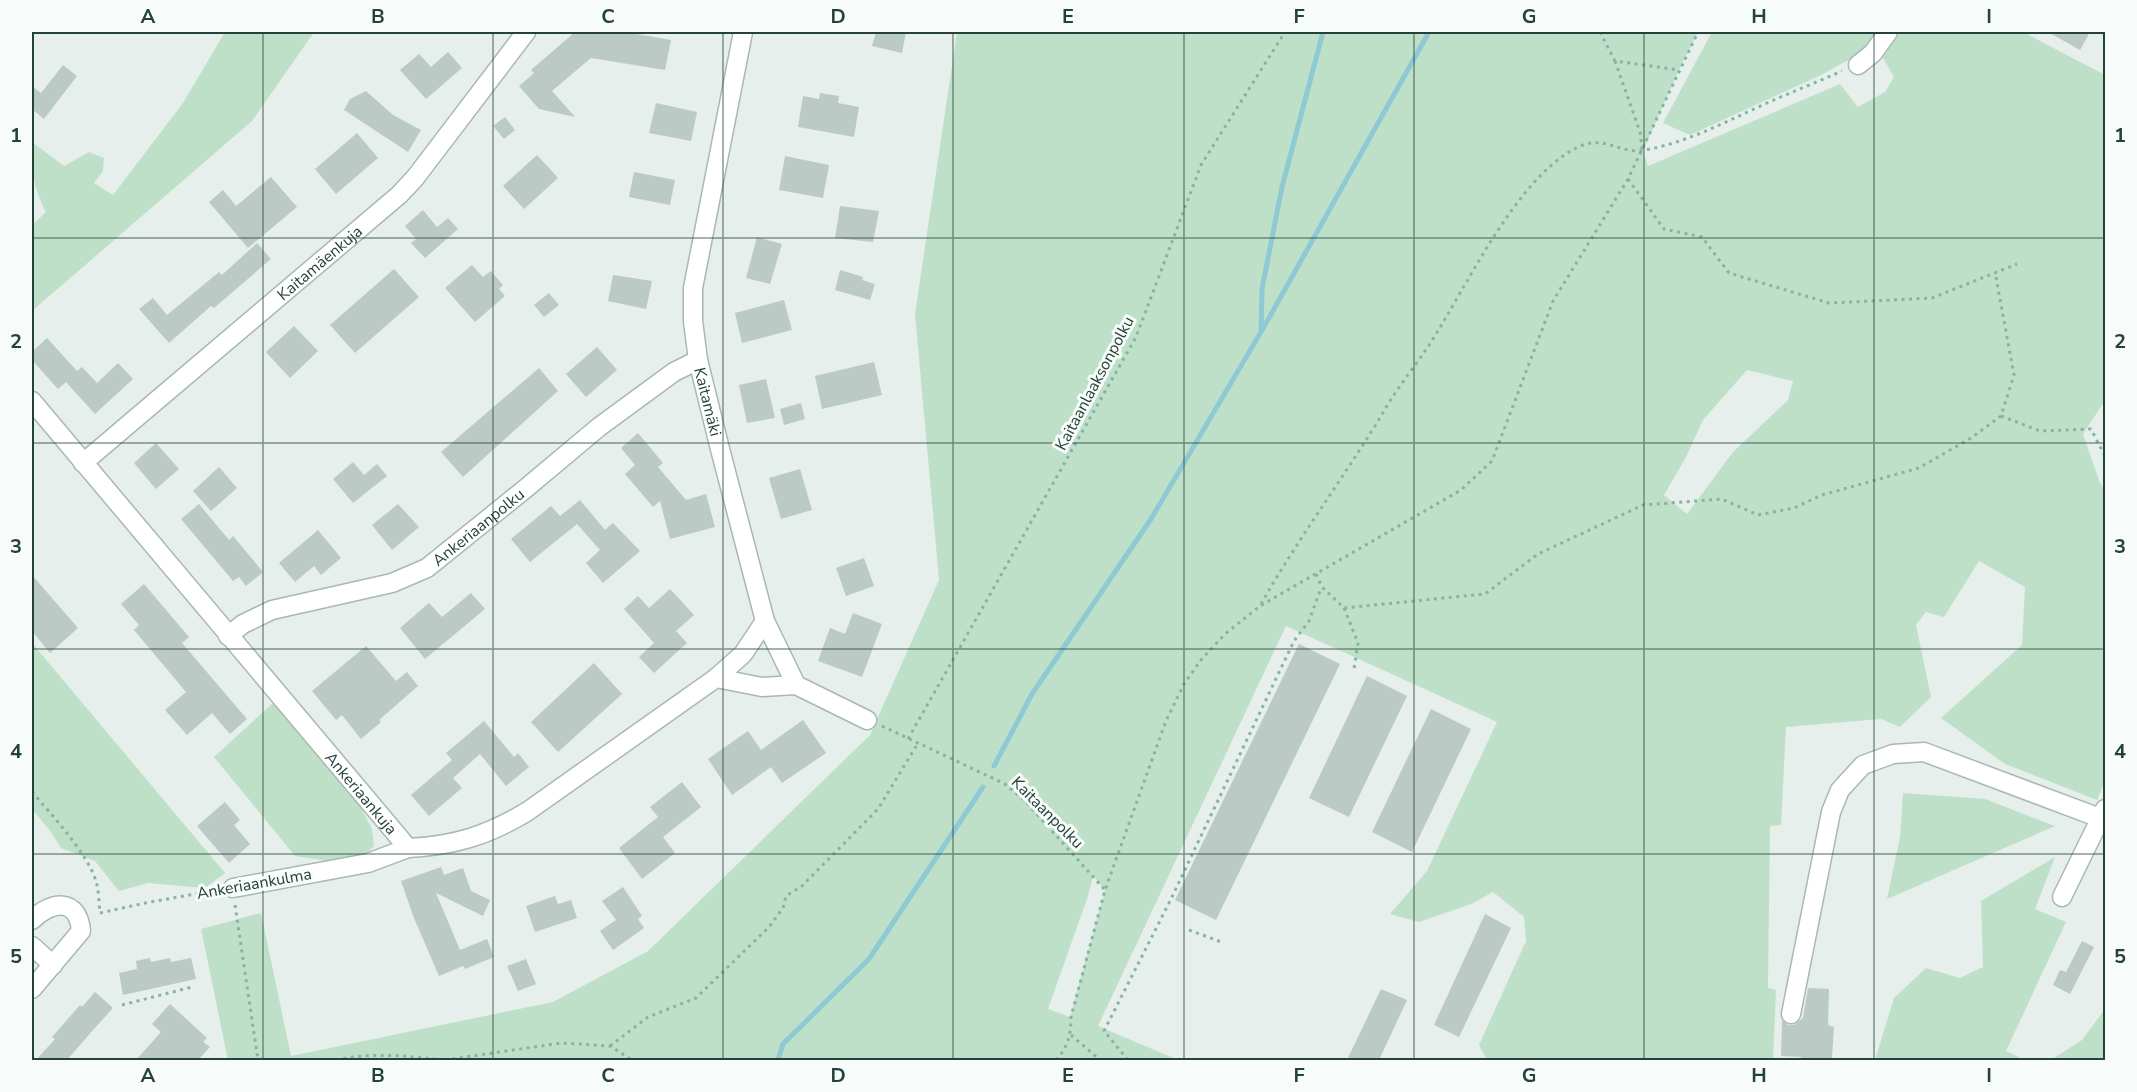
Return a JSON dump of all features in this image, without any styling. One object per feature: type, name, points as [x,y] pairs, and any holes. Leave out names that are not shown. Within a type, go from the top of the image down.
[{"type":"street","name":"Kaitamäenkuja","points":[[83,463],[399,195],[415,178],[526,32]]},
{"type":"street","name":"Kaitamäki","points":[[743,32],[693,288],[693,321],[698,360],[765,621],[796,685]]},
{"type":"street","points":[[1858,65],[1873,53],[1888,32]]},
{"type":"street","name":"Ankeriaanpolku","points":[[228,636],[243,624],[273,610],[392,584],[427,568],[444,557],[599,427],[674,372],[698,360]]},
{"type":"street","name":"Ankeriaankuja","points":[[32,401],[408,848],[435,847],[475,838],[509,823],[716,678],[743,654],[765,621]]},
{"type":"street","points":[[716,678],[762,687],[796,685],[867,720]]},
{"type":"street","points":[[1791,1014],[1831,812],[1840,790],[1863,765],[1893,754],[1924,752],[2103,812],[2062,897]]},
{"type":"street","name":"Ankeriaankulma","points":[[233,888],[368,862],[408,848]]},
{"type":"street","points":[[32,920],[40,912],[54,905],[70,908],[80,918],[81,931],[32,989]]},
{"type":"street","points":[[32,946],[53,964]]},
{"type":"path","name":"Kaitaanlaaksonpolku","points":[[908,739],[1136,337],[1201,165],[1285,32]]},
{"type":"path","points":[[1600,32],[1615,61],[1640,132],[1642,151]]},
{"type":"path","points":[[1056,1060],[1065,1050],[1071,1035],[1071,1017],[1105,890],[1166,721],[1184,684],[1201,660],[1225,634],[1260,606],[1461,490],[1492,461],[1553,301],[1628,179],[1698,32]]},
{"type":"path","points":[[1615,61],[1679,70]]},
{"type":"path","points":[[1260,606],[1304,531],[1431,342],[1491,241],[1532,184],[1562,156],[1592,141],[1642,151],[1693,138],[1767,103],[1858,65]]},
{"type":"path","points":[[1628,179],[1664,229],[1702,237],[1729,273],[1829,303],[1932,298],[2017,264]]},
{"type":"path","points":[[1344,608],[1485,594],[1538,554],[1643,505],[1722,499],[1758,515],[1794,508],[1822,495],[1919,468],[1971,438],[2001,416],[2014,375],[1995,272]]},
{"type":"path","points":[[2001,416],[2040,431],[2091,429],[2106,458]]},
{"type":"path","points":[[1316,574],[1322,587],[1344,608],[1358,644],[1354,669]]},
{"type":"path","points":[[1128,1060],[1104,1030],[1170,901],[1294,641],[1309,621],[1322,587]]},
{"type":"path","name":"Kaitaanpolku","points":[[867,720],[1005,784],[1025,801],[1105,890]]},
{"type":"path","points":[[610,1046],[648,1017],[696,998],[769,927],[783,908],[786,896],[801,886],[878,809],[918,743]]},
{"type":"path","name":"Ankeriaankulma","points":[[32,792],[59,822],[85,859],[97,883],[100,913],[233,888]]},
{"type":"path","points":[[233,888],[258,1060]]},
{"type":"path","points":[[1189,930],[1224,944]]},
{"type":"path","points":[[122,1005],[192,987]]},
{"type":"path","points":[[1071,1035],[1100,1060]]},
{"type":"path","points":[[336,1060],[354,1056],[400,1055],[444,1060],[561,1043],[610,1046],[632,1060]]},
{"type":"path","points":[[1014,1060],[1024,1060]]},
{"type":"green space","points":[[225,32],[314,32],[252,121],[32,311],[32,225],[46,212],[34,178],[32,142],[64,166],[89,152],[104,158],[103,171],[94,183],[113,195],[183,103]]},
{"type":"green space","points":[[957,32],[1698,32],[1643,151],[1648,166],[1840,84],[1858,107],[1885,92],[1894,77],[1882,56],[1898,32],[2023,32],[2105,75],[2105,403],[2083,434],[2100,483],[2105,490],[2105,782],[2097,800],[2005,764],[1941,718],[2022,645],[2025,587],[1979,561],[1944,617],[1926,612],[1916,625],[1931,697],[1900,727],[1881,719],[1786,727],[1781,825],[1770,826],[1768,988],[1776,990],[1774,1060],[1487,1060],[1479,1045],[1526,941],[1524,917],[1493,892],[1471,904],[1419,922],[1390,914],[1427,871],[1497,722],[1286,626],[1098,1026],[1178,1060],[228,1060],[201,929],[261,913],[291,1056],[553,1002],[648,951],[870,735],[939,580],[915,314]],"holes":[[[1747,370],[1793,381],[1788,400],[1733,452],[1687,514],[1664,495],[1686,457],[1703,420]],[[1093,876],[1105,890],[1070,1017],[1048,1009]]]},
{"type":"green space","points":[[1712,32],[1877,32],[1862,53],[1819,76],[1690,135],[1663,123]]},
{"type":"green space","points":[[32,643],[225,873],[205,888],[148,883],[119,891],[95,861],[61,848],[32,809]]},
{"type":"green space","points":[[274,702],[360,806],[372,829],[374,846],[368,852],[335,862],[295,856],[214,757]]},
{"type":"green space","points":[[1903,793],[1985,799],[2055,826],[1887,899],[1900,837]]},
{"type":"green space","points":[[2055,857],[2035,909],[2066,922],[2006,1051],[2025,1060],[1875,1060],[1894,998],[1926,968],[1960,978],[1983,967],[1981,901]]},
{"type":"green space","points":[[2105,1009],[2105,1060],[2051,1060],[2082,1040]]},
{"type":"building","points":[[575,32],[625,32],[671,40],[665,70],[591,58],[552,91],[575,117],[539,109],[519,86],[534,73],[531,70]]},
{"type":"building","points":[[876,32],[906,32],[902,53],[872,46]]},
{"type":"building","points":[[2048,32],[2090,32],[2080,50]]},
{"type":"building","points":[[448,52],[462,68],[426,99],[400,70],[419,54],[431,67]]},
{"type":"building","points":[[63,65],[77,76],[44,119],[32,109],[32,86],[41,93]]},
{"type":"building","points":[[366,91],[393,115],[421,130],[408,152],[344,110],[350,99]]},
{"type":"building","points":[[820,93],[839,96],[838,103],[859,107],[854,137],[798,127],[803,96],[819,99]]},
{"type":"building","points":[[656,103],[697,112],[691,141],[649,133]]},
{"type":"building","points":[[505,117],[515,130],[504,139],[493,126]]},
{"type":"building","points":[[357,133],[378,158],[336,194],[315,169]]},
{"type":"building","points":[[537,155],[558,178],[524,209],[503,186]]},
{"type":"building","points":[[785,156],[829,165],[823,198],[779,190]]},
{"type":"building","points":[[634,172],[675,180],[670,205],[629,197]]},
{"type":"building","points":[[271,177],[297,207],[248,248],[209,202],[223,190],[236,206]]},
{"type":"building","points":[[840,206],[879,211],[873,242],[835,238]]},
{"type":"building","points":[[423,210],[437,227],[448,218],[458,229],[425,258],[411,243],[416,239],[405,226]]},
{"type":"building","points":[[757,237],[782,244],[770,284],[746,278]]},
{"type":"building","points":[[257,243],[271,259],[214,308],[211,306],[169,343],[139,309],[153,298],[167,315],[219,272],[222,275]]},
{"type":"building","points":[[472,265],[483,277],[491,271],[503,285],[499,289],[505,296],[475,322],[445,288]]},
{"type":"building","points":[[394,269],[419,297],[355,353],[330,325]]},
{"type":"building","points":[[840,270],[863,277],[862,280],[875,284],[870,300],[835,290]]},
{"type":"building","points":[[613,275],[652,281],[646,309],[608,301]]},
{"type":"building","points":[[549,293],[559,305],[544,317],[534,305]]},
{"type":"building","points":[[784,300],[792,330],[742,343],[735,313]]},
{"type":"building","points":[[294,326],[318,351],[290,378],[266,352]]},
{"type":"building","points":[[47,338],[77,371],[82,367],[97,383],[118,363],[133,379],[95,414],[66,382],[58,389],[32,360],[32,352]]},
{"type":"building","points":[[597,347],[617,370],[586,397],[566,374]]},
{"type":"building","points":[[874,362],[882,395],[822,409],[815,376]]},
{"type":"building","points":[[539,368],[558,391],[463,477],[441,452]]},
{"type":"building","points":[[766,379],[775,418],[747,423],[739,385]]},
{"type":"building","points":[[801,403],[805,419],[784,425],[780,409]]},
{"type":"building","points":[[638,433],[663,463],[658,467],[686,500],[706,494],[715,527],[670,539],[660,501],[653,507],[625,474],[635,465],[621,448]]},
{"type":"building","points":[[156,443],[179,469],[156,489],[134,463]]},
{"type":"building","points":[[353,462],[364,475],[377,464],[387,476],[353,503],[333,479]]},
{"type":"building","points":[[219,467],[237,488],[211,511],[193,491]]},
{"type":"building","points":[[800,469],[812,510],[781,519],[769,478]]},
{"type":"building","points":[[580,500],[605,530],[613,523],[640,551],[603,583],[586,563],[600,550],[577,524],[530,562],[511,539],[551,506],[560,516]]},
{"type":"building","points":[[199,504],[229,540],[233,536],[263,572],[246,586],[239,577],[233,581],[181,519]]},
{"type":"building","points":[[398,504],[419,527],[392,550],[372,525]]},
{"type":"building","points":[[318,530],[341,558],[321,575],[314,566],[295,582],[279,563]]},
{"type":"building","points":[[864,558],[874,586],[846,596],[836,568]]},
{"type":"building","points":[[32,575],[78,628],[50,653],[32,631]]},
{"type":"building","points":[[144,584],[189,637],[182,643],[247,719],[230,734],[212,713],[187,735],[165,710],[186,692],[134,630],[139,625],[121,604]]},
{"type":"building","points":[[670,589],[694,615],[676,631],[687,643],[654,673],[639,657],[654,643],[624,609],[638,596],[649,608]]},
{"type":"building","points":[[471,593],[485,609],[425,659],[400,628],[429,603],[442,617]]},
{"type":"building","points":[[853,613],[882,624],[862,677],[818,661],[830,628],[845,634]]},
{"type":"building","points":[[1299,644],[1340,664],[1216,920],[1175,900]]},
{"type":"building","points":[[366,646],[396,681],[407,672],[418,686],[361,739],[342,715],[336,720],[312,691]]},
{"type":"building","points":[[594,663],[622,694],[558,752],[531,722]]},
{"type":"building","points":[[1367,676],[1407,696],[1349,817],[1309,798]]},
{"type":"building","points":[[1431,709],[1471,729],[1412,852],[1372,832]]},
{"type":"building","points":[[803,720],[826,753],[782,783],[771,767],[732,795],[708,759],[748,731],[761,750]]},
{"type":"building","points":[[484,721],[514,757],[518,753],[529,767],[506,786],[480,754],[453,778],[462,788],[429,816],[411,795],[452,760],[446,753]]},
{"type":"building","points":[[682,782],[701,807],[663,837],[675,853],[642,879],[619,848],[658,817],[650,807]]},
{"type":"building","points":[[225,802],[240,820],[234,825],[250,844],[229,863],[197,826]]},
{"type":"building","points":[[441,867],[444,875],[463,868],[471,891],[490,900],[483,916],[436,893],[460,950],[487,939],[494,957],[465,969],[463,966],[439,976],[401,881]]},
{"type":"building","points":[[623,887],[642,916],[638,919],[644,928],[613,950],[600,931],[616,920],[602,901]]},
{"type":"building","points":[[555,896],[558,904],[571,900],[577,918],[535,932],[526,906]]},
{"type":"building","points":[[1485,914],[1511,928],[1459,1037],[1434,1025]]},
{"type":"building","points":[[2082,941],[2094,947],[2070,994],[2053,985],[2060,970],[2066,972]]},
{"type":"building","points":[[150,958],[151,962],[170,958],[171,962],[191,958],[196,979],[123,995],[119,973],[137,969],[136,961]]},
{"type":"building","points":[[526,959],[536,984],[518,991],[507,966]]},
{"type":"building","points":[[1808,988],[1829,989],[1828,1025],[1834,1027],[1832,1058],[1827,1058],[1827,1060],[1801,1060],[1801,1057],[1781,1056],[1782,1020],[1788,1025],[1794,1025],[1803,1018]]},
{"type":"building","points":[[1381,989],[1407,1000],[1379,1060],[1347,1060]]},
{"type":"building","points":[[95,992],[113,1008],[67,1060],[36,1060],[55,1039],[52,1037],[80,1005],[82,1007]]},
{"type":"building","points":[[170,1004],[207,1038],[203,1042],[210,1047],[198,1060],[136,1060],[161,1032],[152,1024]]},
{"type":"waterway","points":[[1261,332],[1262,289],[1282,187],[1323,32]]},
{"type":"waterway","points":[[994,766],[1032,694],[1151,519],[1265,325],[1429,32]]},
{"type":"waterway","points":[[778,1060],[783,1044],[869,959],[983,787]]}]
